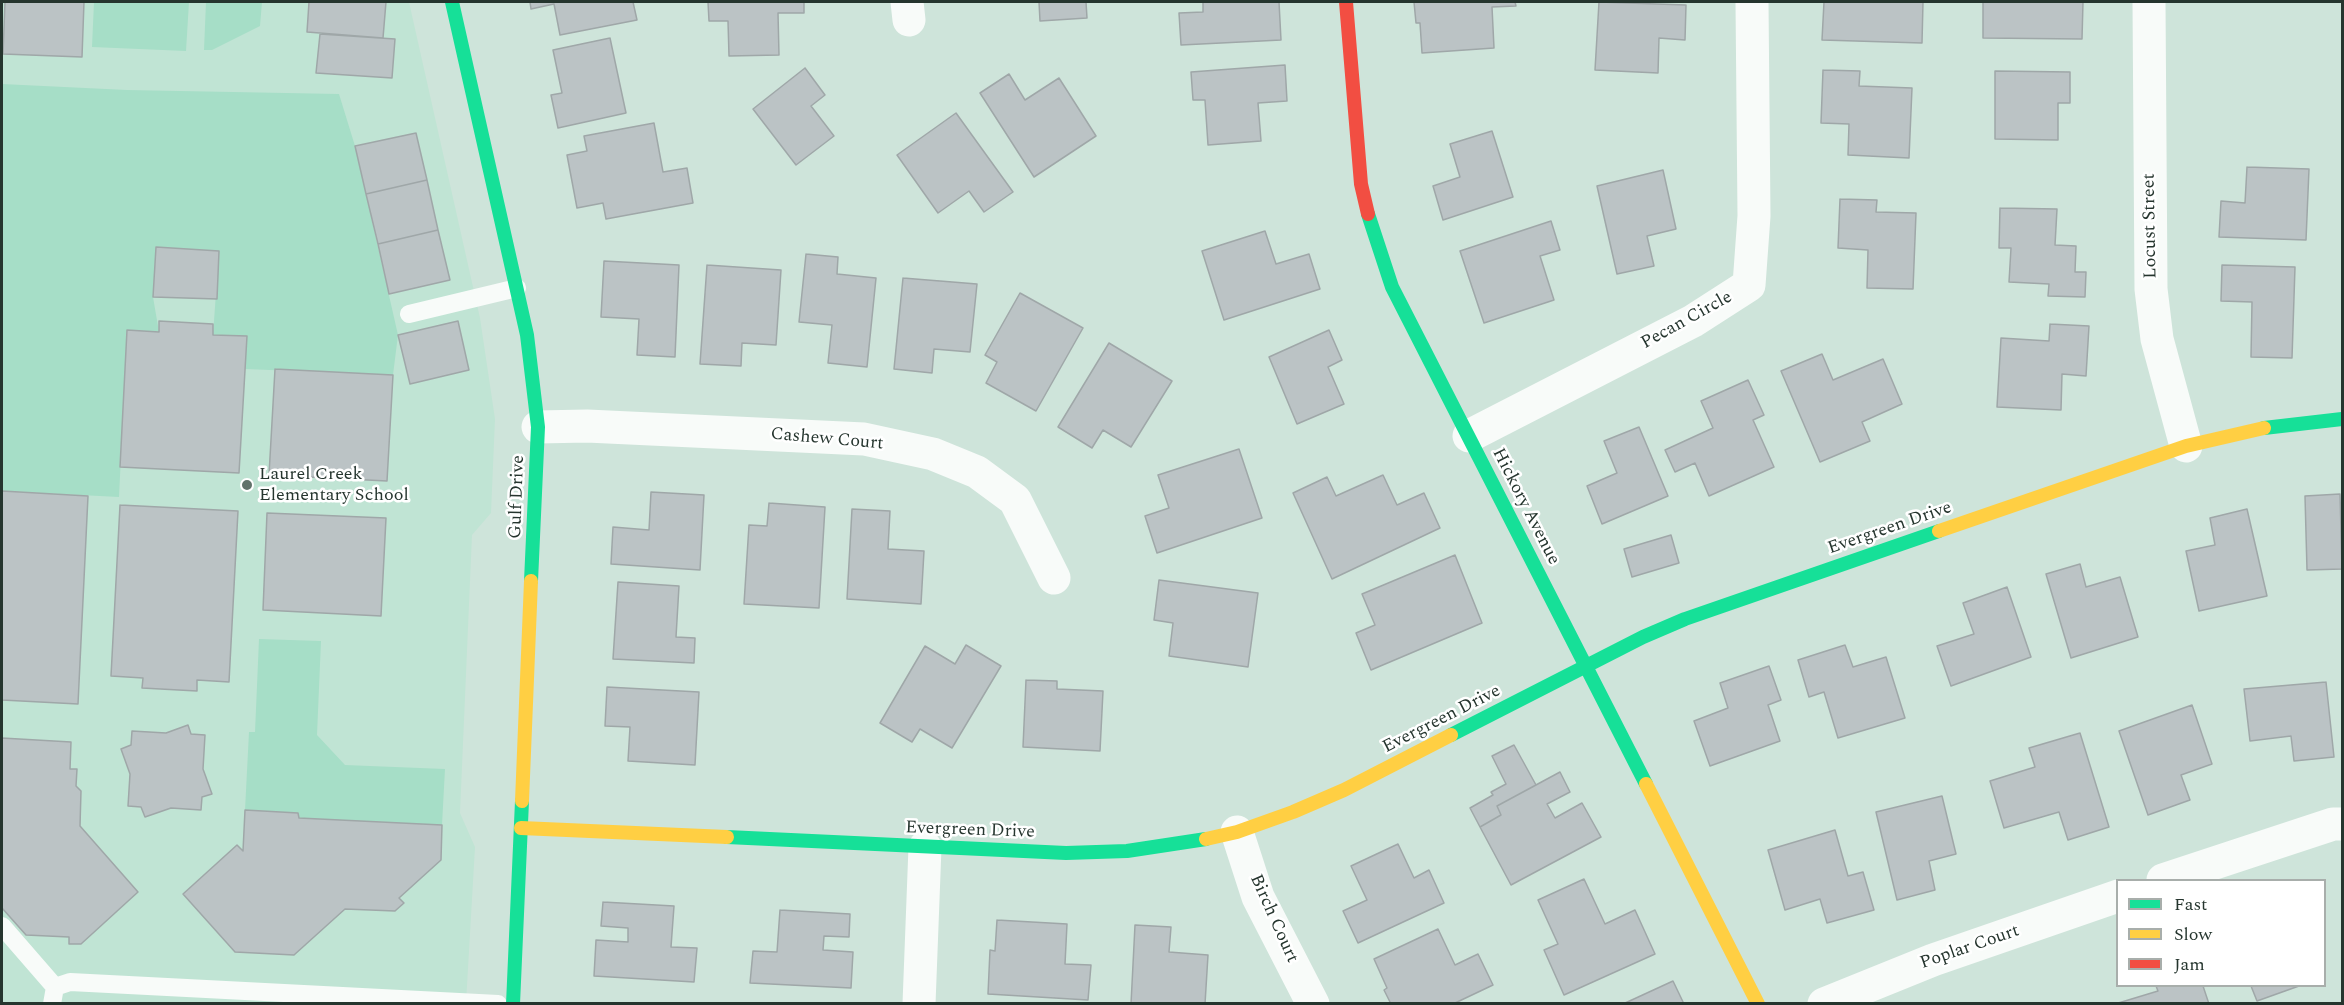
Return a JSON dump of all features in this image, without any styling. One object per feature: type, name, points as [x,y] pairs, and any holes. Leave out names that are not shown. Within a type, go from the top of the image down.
[{"type":"street","name":"Gulf Drive","points":[[452,2],[517,288],[533,373],[538,427],[513,1004]]},
{"type":"street","name":"Hickory Avenue","points":[[1346,2],[1361,184],[1372,236],[1392,287],[1758,1004]]},
{"type":"street","name":"Pecan Circle","points":[[1469,436],[1693,321],[1749,285],[1754,216],[1752,2]]},
{"type":"street","name":"Locust Street","points":[[2149,2],[2151,289],[2157,339],[2186,446]]},
{"type":"street","name":"Evergreen Drive","points":[[522,828],[1066,853],[1127,851],[1183,844],[1237,832],[1293,812],[1344,790],[1587,666],[1685,619],[2186,446],[2253,429],[2343,419]]},
{"type":"street","name":"Cashew Court","points":[[538,427],[587,426],[864,439],[933,454],[977,472],[1015,500],[1054,578]]},
{"type":"street","points":[[2166,879],[2332,824],[2343,824]]},
{"type":"street","name":"Birch Court","points":[[1237,832],[1258,897],[1313,1004]]},
{"type":"street","points":[[919,1004],[925,847]]},
{"type":"street","name":"Poplar Court","points":[[1824,1004],[1933,960],[2116,897]]},
{"type":"lane","points":[[409,314],[517,288]]},
{"type":"lane","points":[[2,926],[54,995],[70,982],[498,1004]]},
{"type":"shaded area","name":"Laurel Creek Elementary School","points":[[2,2],[409,2],[480,318],[495,419],[491,513],[472,535],[460,813],[475,847],[466,1003],[2,1004]]},
{"type":"shaded area","points":[[94,2],[189,2],[186,51],[92,47]]},
{"type":"shaded area","points":[[206,2],[262,2],[260,26],[212,50],[204,50]]},
{"type":"shaded area","points":[[2,84],[127,90],[339,94],[355,146],[398,335],[393,375],[245,369],[247,336],[213,335],[219,251],[156,247],[153,297],[159,332],[127,331],[119,497],[2,491]]},
{"type":"shaded area","points":[[259,639],[321,641],[317,735],[345,765],[445,769],[442,825],[299,818],[298,813],[245,810],[249,732],[255,732]]},
{"type":"building","points":[[5,2],[84,2],[82,57],[3,54]]},
{"type":"building","points":[[309,2],[386,2],[383,38],[307,32]]},
{"type":"building","points":[[530,2],[633,2],[637,20],[560,35],[554,4],[531,9]]},
{"type":"building","points":[[708,2],[804,2],[804,13],[778,13],[779,55],[729,56],[728,21],[709,21]]},
{"type":"building","points":[[1039,2],[1086,2],[1087,18],[1040,21]]},
{"type":"building","points":[[1203,2],[1279,2],[1281,40],[1181,45],[1179,13],[1203,12]]},
{"type":"building","points":[[1414,2],[1515,2],[1516,6],[1492,7],[1494,48],[1422,53],[1420,23],[1416,23]]},
{"type":"building","points":[[1599,2],[1686,5],[1685,40],[1659,38],[1658,73],[1595,70]]},
{"type":"building","points":[[1824,2],[1923,2],[1922,43],[1822,40]]},
{"type":"building","points":[[1983,2],[2083,2],[2082,39],[1983,38]]},
{"type":"building","points":[[320,34],[395,39],[392,78],[316,73]]},
{"type":"building","points":[[610,38],[626,113],[558,128],[551,95],[562,93],[553,50]]},
{"type":"building","points":[[1285,65],[1287,101],[1258,103],[1261,141],[1208,145],[1205,100],[1193,100],[1191,72]]},
{"type":"building","points":[[805,68],[825,95],[811,106],[834,136],[796,165],[753,109]]},
{"type":"building","points":[[1823,70],[1860,71],[1859,86],[1912,88],[1909,158],[1848,155],[1849,124],[1821,123]]},
{"type":"building","points":[[1995,71],[2070,72],[2070,103],[2058,103],[2058,140],[1995,139]]},
{"type":"building","points":[[1009,74],[1025,100],[1059,78],[1096,136],[1034,177],[980,93]]},
{"type":"building","points":[[956,113],[1013,192],[984,212],[969,191],[938,213],[897,155]]},
{"type":"building","points":[[654,123],[663,172],[687,168],[693,203],[606,219],[603,203],[577,208],[567,155],[587,151],[584,136]]},
{"type":"building","points":[[1492,131],[1513,197],[1443,220],[1433,186],[1460,177],[1450,144]]},
{"type":"building","points":[[416,133],[427,180],[366,194],[355,146]]},
{"type":"building","points":[[2247,167],[2309,169],[2306,240],[2219,237],[2221,201],[2245,203]]},
{"type":"building","points":[[1663,170],[1676,229],[1647,236],[1654,266],[1617,274],[1597,186]]},
{"type":"building","points":[[427,180],[438,230],[378,244],[366,194]]},
{"type":"building","points":[[1840,199],[1877,200],[1876,212],[1916,213],[1913,289],[1867,288],[1868,250],[1838,248]]},
{"type":"building","points":[[2000,208],[2057,209],[2055,245],[2076,246],[2075,272],[2086,272],[2085,297],[2048,296],[2049,284],[2009,282],[2011,248],[1999,248]]},
{"type":"building","points":[[1551,221],[1560,250],[1540,256],[1554,300],[1484,323],[1460,251]]},
{"type":"building","points":[[438,230],[450,280],[389,294],[378,244]]},
{"type":"building","points":[[1265,231],[1276,264],[1309,254],[1320,289],[1224,320],[1202,251]]},
{"type":"building","points":[[156,247],[219,251],[217,299],[153,297]]},
{"type":"building","points":[[806,254],[838,257],[837,274],[876,278],[867,367],[828,363],[832,325],[799,322]]},
{"type":"building","points":[[604,261],[679,265],[675,357],[637,355],[639,319],[601,317]]},
{"type":"building","points":[[707,265],[781,270],[776,345],[742,343],[741,366],[700,364]]},
{"type":"building","points":[[2222,265],[2295,267],[2292,358],[2251,357],[2252,302],[2221,301]]},
{"type":"building","points":[[903,278],[977,284],[970,352],[934,349],[932,373],[894,369]]},
{"type":"building","points":[[1020,293],[1083,328],[1036,411],[986,383],[997,362],[985,355]]},
{"type":"building","points":[[159,321],[213,324],[213,335],[247,336],[239,473],[120,467],[127,330],[159,332]]},
{"type":"building","points":[[458,321],[469,370],[410,384],[398,335]]},
{"type":"building","points":[[2050,324],[2089,326],[2086,376],[2062,374],[2061,410],[1997,407],[2001,338],[2049,341]]},
{"type":"building","points":[[1329,330],[1342,360],[1328,367],[1344,404],[1297,424],[1269,357]]},
{"type":"building","points":[[1109,343],[1172,381],[1131,447],[1103,430],[1092,448],[1058,427]]},
{"type":"building","points":[[1822,354],[1833,380],[1883,359],[1902,404],[1862,422],[1870,441],[1820,462],[1781,371]]},
{"type":"building","points":[[275,369],[393,375],[387,481],[269,475]]},
{"type":"building","points":[[1748,380],[1764,415],[1753,420],[1774,467],[1709,496],[1695,463],[1675,472],[1665,450],[1713,428],[1701,401]]},
{"type":"building","points":[[1639,427],[1668,496],[1602,524],[1587,486],[1617,473],[1604,441]]},
{"type":"building","points":[[1239,449],[1262,518],[1157,553],[1145,516],[1169,508],[1158,475]]},
{"type":"building","points":[[1383,475],[1397,505],[1424,493],[1440,528],[1332,579],[1293,493],[1327,477],[1336,496]]},
{"type":"building","points":[[2,491],[88,496],[78,704],[2,700]]},
{"type":"building","points":[[651,492],[704,495],[700,570],[611,564],[613,527],[649,530]]},
{"type":"building","points":[[2340,494],[2342,569],[2307,570],[2305,496]]},
{"type":"building","points":[[769,503],[825,507],[819,608],[744,604],[749,525],[767,526]]},
{"type":"building","points":[[120,505],[238,511],[229,682],[197,680],[197,691],[142,688],[143,678],[111,676]]},
{"type":"building","points":[[852,509],[890,511],[888,549],[924,551],[921,604],[847,599]]},
{"type":"building","points":[[2247,509],[2267,596],[2199,611],[2186,551],[2215,545],[2210,518]]},
{"type":"building","points":[[267,513],[386,518],[381,616],[263,610]]},
{"type":"building","points":[[1671,535],[1679,563],[1632,577],[1624,549]]},
{"type":"building","points":[[1455,555],[1482,623],[1371,670],[1356,633],[1375,625],[1362,594]]},
{"type":"building","points":[[2080,564],[2086,587],[2120,577],[2138,637],[2071,658],[2046,574]]},
{"type":"building","points":[[1159,580],[1258,593],[1248,667],[1169,656],[1173,623],[1154,620]]},
{"type":"building","points":[[618,582],[679,586],[676,637],[695,638],[694,663],[613,659]]},
{"type":"building","points":[[2007,587],[2031,657],[1951,686],[1937,646],[1974,634],[1963,603]]},
{"type":"building","points":[[966,645],[1001,666],[952,748],[920,729],[912,742],[880,723],[925,646],[955,664]]},
{"type":"building","points":[[1845,645],[1853,667],[1886,657],[1905,718],[1838,738],[1824,692],[1809,697],[1798,660]]},
{"type":"building","points":[[1769,666],[1781,700],[1768,705],[1780,741],[1710,766],[1694,721],[1728,708],[1720,683]]},
{"type":"building","points":[[1026,680],[1057,681],[1057,689],[1103,691],[1100,751],[1023,747]]},
{"type":"building","points":[[2326,682],[2334,757],[2294,761],[2291,736],[2250,741],[2244,689]]},
{"type":"building","points":[[607,687],[699,692],[695,765],[628,761],[630,727],[605,726]]},
{"type":"building","points":[[2192,705],[2212,764],[2181,775],[2190,800],[2148,815],[2119,731]]},
{"type":"building","points":[[188,725],[191,734],[205,735],[203,769],[212,794],[202,797],[201,810],[171,808],[145,817],[141,807],[128,806],[130,774],[121,749],[131,745],[132,731],[166,733]]},
{"type":"building","points":[[2080,733],[2109,827],[2068,840],[2059,812],[2004,828],[1990,781],[2035,767],[2029,748]]},
{"type":"building","points":[[2,738],[71,742],[70,769],[77,769],[76,786],[81,791],[80,826],[138,892],[81,944],[69,944],[69,937],[26,935],[2,908]]},
{"type":"building","points":[[1514,745],[1536,785],[1497,806],[1501,815],[1480,827],[1470,808],[1493,795],[1491,792],[1506,784],[1492,756]]},
{"type":"building","points":[[1560,772],[1570,792],[1547,804],[1555,818],[1582,803],[1601,837],[1511,885],[1480,827],[1501,815],[1497,806]]},
{"type":"building","points":[[1942,796],[1956,854],[1929,861],[1935,890],[1897,900],[1876,812]]},
{"type":"building","points":[[245,810],[298,813],[299,818],[442,825],[441,860],[399,898],[404,903],[395,911],[345,909],[294,955],[235,952],[183,894],[237,845],[243,851]]},
{"type":"building","points":[[1835,830],[1848,876],[1863,872],[1874,910],[1827,923],[1820,899],[1785,910],[1768,850]]},
{"type":"building","points":[[1398,844],[1414,878],[1429,870],[1444,903],[1358,943],[1343,911],[1367,900],[1351,866]]},
{"type":"building","points":[[1584,879],[1605,924],[1635,910],[1655,954],[1564,995],[1544,950],[1558,944],[1538,900]]},
{"type":"building","points":[[603,902],[674,906],[671,947],[697,948],[694,982],[594,976],[596,940],[628,942],[628,928],[601,926]]},
{"type":"building","points":[[780,910],[850,914],[849,937],[824,936],[823,950],[853,952],[851,988],[750,983],[753,951],[777,952]]},
{"type":"building","points":[[997,920],[1067,924],[1065,964],[1091,965],[1088,1000],[988,994],[990,950],[995,951]]},
{"type":"building","points":[[1135,925],[1171,927],[1169,952],[1208,955],[1205,1004],[1131,1004]]},
{"type":"building","points":[[1438,929],[1455,965],[1478,954],[1493,985],[1453,1004],[1391,1004],[1384,990],[1387,988],[1374,959]]},
{"type":"building","points":[[1673,981],[1684,1004],[1623,1004]]},
{"type":"building","points":[[2156,987],[2203,987],[2209,1004],[2115,1004],[2158,991]]},
{"type":"building","points":[[2251,987],[2296,987],[2257,1001]]},
{"type":"traffic: fast","points":[[452,2],[527,335],[538,427],[531,581]]},
{"type":"traffic: fast","points":[[1368,214],[1392,287],[1646,784]]},
{"type":"traffic: fast","points":[[2264,428],[2342,419]]},
{"type":"traffic: fast","points":[[1451,735],[1643,637],[1685,619],[1939,531]]},
{"type":"traffic: fast","points":[[513,1004],[522,801]]},
{"type":"traffic: fast","points":[[727,837],[1066,853],[1127,851],[1206,839]]},
{"type":"traffic: slow","points":[[1939,531],[2186,446],[2264,428]]},
{"type":"traffic: slow","points":[[522,801],[531,581]]},
{"type":"traffic: slow","points":[[1206,839],[1237,832],[1293,812],[1344,790],[1451,735]]},
{"type":"traffic: slow","points":[[1646,784],[1758,1004]]},
{"type":"traffic: slow","points":[[521,828],[727,837]]},
{"type":"traffic: jam","points":[[1346,2],[1361,184],[1368,214]]},
{"type":"place","name":"Laurel Creek Elementary School","points":[[247,485]]}]
